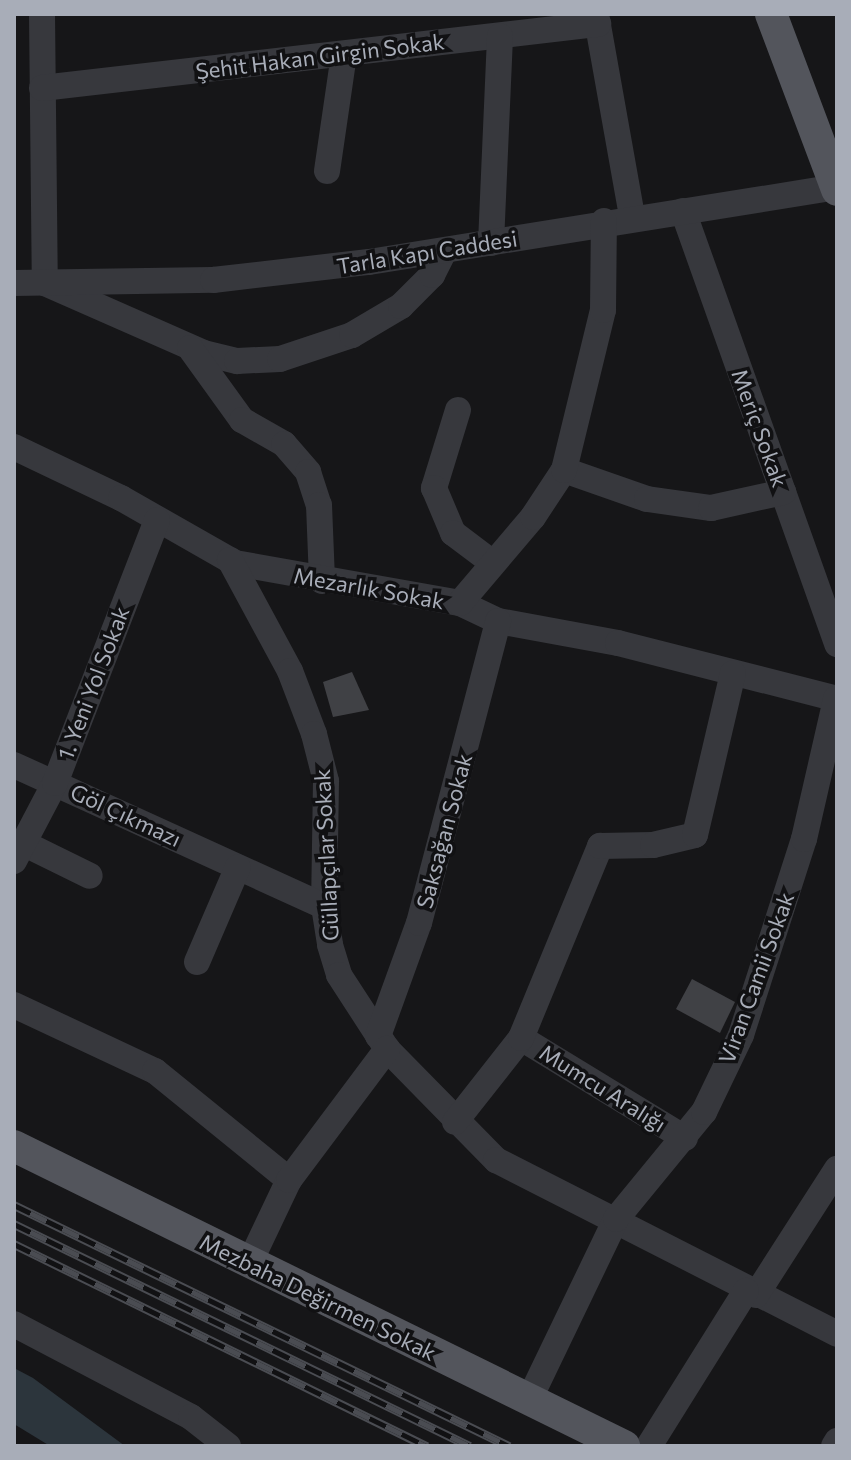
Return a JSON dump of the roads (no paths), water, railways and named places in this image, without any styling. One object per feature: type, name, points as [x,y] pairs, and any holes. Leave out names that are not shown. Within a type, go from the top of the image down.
[{"type":"main road","points":[[771,14],[837,188]]},
{"type":"main road","name":"Mezbaha Değirmen Sokak","points":[[14,1146],[624,1446]]},
{"type":"street","points":[[42,14],[45,283],[190,348],[237,361],[318,349],[401,306],[432,275],[444,251]]},
{"type":"street","points":[[597,19],[632,217]]},
{"type":"street","name":"Şehit Hakan Girgin Sokak","points":[[42,88],[500,36],[597,19]]},
{"type":"street","points":[[491,243],[500,36]]},
{"type":"street","points":[[327,171],[344,54]]},
{"type":"street","name":"Tarla Kapı Caddesi","points":[[14,283],[213,280],[444,251],[604,221],[837,188]]},
{"type":"street","name":"Meriç Sokak","points":[[683,211],[837,644]]},
{"type":"street","points":[[460,603],[533,517],[564,470],[603,310],[604,221]]},
{"type":"street","points":[[190,348],[242,420],[284,444],[308,472],[319,505],[322,581]]},
{"type":"street","points":[[458,410],[434,488],[453,533],[493,563]]},
{"type":"street","name":"Mezarlık Sokak","points":[[14,447],[230,560],[322,581],[460,603],[498,621],[618,643],[837,699]]},
{"type":"street","points":[[564,470],[647,499],[711,508],[783,492]]},
{"type":"street","name":"1. Yeni Yol Sokak","points":[[90,876],[19,852],[55,783],[157,520]]},
{"type":"street","name":"Güllapçılar Sokak","points":[[230,560],[290,671],[314,734],[326,781],[324,906],[339,975],[382,1042],[455,1122],[496,1160],[616,1219],[751,1293],[837,1334]]},
{"type":"street","name":"Saksağan Sokak","points":[[250,1262],[289,1180],[382,1042],[423,909],[498,621]]},
{"type":"street","points":[[455,1122],[521,1038],[600,846],[653,845],[695,835],[733,673]]},
{"type":"street","name":"Viran Camii Sokak","points":[[529,1400],[616,1219],[704,1112],[741,1035],[804,839],[837,699]]},
{"type":"street","name":"Göl Çıkmazı","points":[[14,765],[324,906]]},
{"type":"street","points":[[197,962],[238,867]]},
{"type":"street","points":[[14,1005],[155,1071],[289,1180]]},
{"type":"street","name":"Mumcu Aralığı","points":[[521,1038],[685,1138]]},
{"type":"street","points":[[649,1446],[837,1169]]},
{"type":"street","points":[[14,1324],[163,1402],[228,1446]]},
{"type":"railway","points":[[14,1205],[509,1446]]},
{"type":"railway","points":[[14,1224],[470,1446]]},
{"type":"railway","points":[[14,1244],[427,1446]]}]
